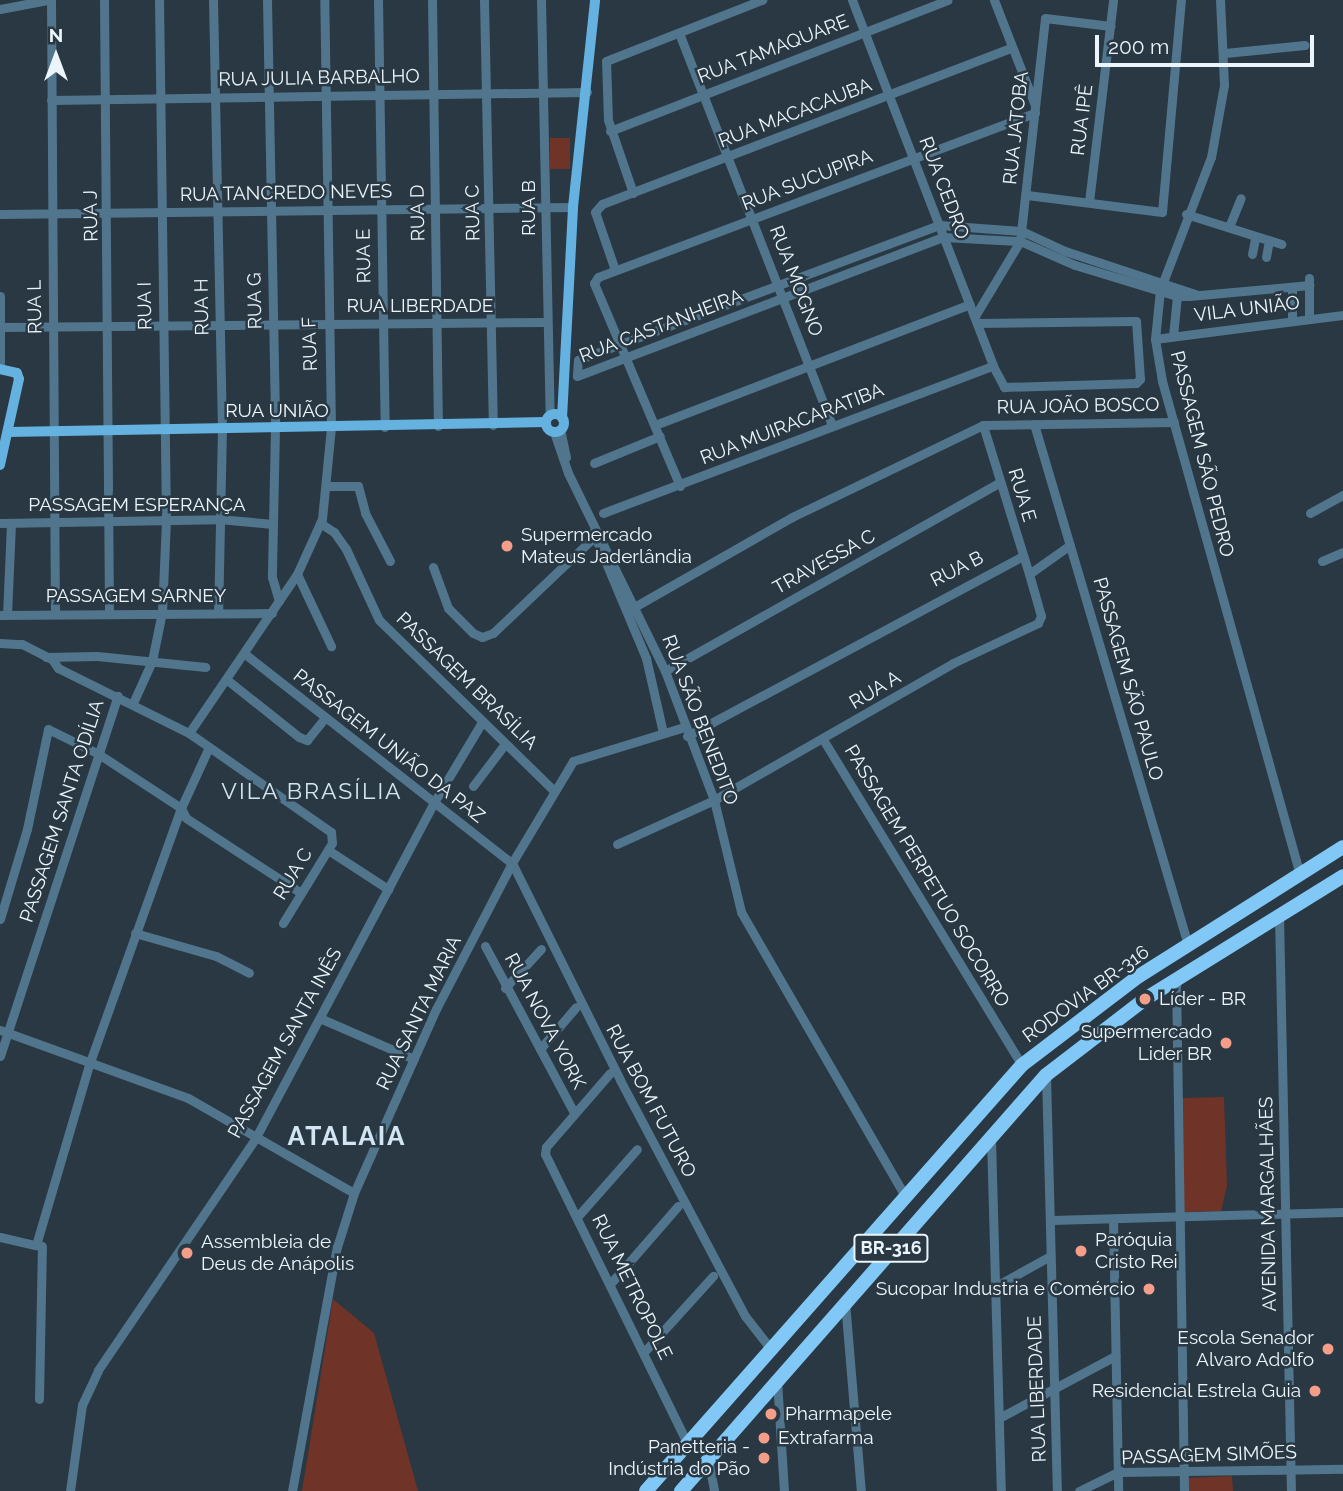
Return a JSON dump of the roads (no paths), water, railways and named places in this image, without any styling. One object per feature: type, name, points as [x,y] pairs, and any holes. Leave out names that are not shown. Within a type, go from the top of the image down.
[{"type":"highway","name":"RODOVIA BR-316","points":[[771,1348],[887,1213],[1022,1065],[1086,1013],[1188,945],[1343,848]]},
{"type":"highway","points":[[1296,905],[1311,886],[1343,866]]},
{"type":"highway","name":"RODOVIA BR-316","points":[[1046,1075],[1116,1019],[1343,876]]},
{"type":"highway","name":"BR-316","points":[[681,1491],[845,1300],[1046,1075]]},
{"type":"highway","name":"BR-316","points":[[646,1491],[771,1348]]},
{"type":"highway","points":[[657,1491],[723,1414],[737,1386]]},
{"type":"main road","points":[[548,419],[559,426],[573,207],[595,0]]},
{"type":"main road","points":[[0,366],[18,374],[0,465]]},
{"type":"main road","name":"RUA UNIÃO","points":[[8,432],[493,425],[548,419]]},
{"type":"street","points":[[0,9],[49,0]]},
{"type":"street","name":"RUA L","points":[[49,0],[55,614]]},
{"type":"street","name":"RUA J","points":[[104,0],[109,214],[109,431]]},
{"type":"street","name":"RUA I","points":[[133,703],[152,661],[163,612],[166,519],[159,0]]},
{"type":"street","name":"RUA H","points":[[213,0],[222,428],[218,613]]},
{"type":"street","name":"RUA G","points":[[267,0],[271,96],[275,428],[272,577],[279,601]]},
{"type":"street","name":"RUA F","points":[[190,733],[297,574],[320,523],[331,428],[327,323],[324,0]]},
{"type":"street","name":"RUA E","points":[[378,0],[385,427]]},
{"type":"street","name":"RUA D","points":[[432,0],[439,426]]},
{"type":"street","name":"RUA C","points":[[484,0],[491,209],[493,425]]},
{"type":"street","name":"RUA B","points":[[541,0],[547,208],[548,419]]},
{"type":"street","points":[[633,192],[610,131],[606,61],[762,0]]},
{"type":"street","name":"RUA CEDRO","points":[[852,0],[993,366],[1004,387],[1136,383],[1141,375],[1139,323],[976,320]]},
{"type":"street","name":"RUA TAMAQUARE","points":[[610,131],[948,0]]},
{"type":"street","points":[[994,0],[1035,110]]},
{"type":"street","name":"RUA IPÊ","points":[[1089,202],[1113,0]]},
{"type":"street","points":[[1027,195],[1162,212],[1181,0]]},
{"type":"street","name":"PASSAGEM SÃO PEDRO","points":[[1222,7],[1224,85],[1211,158],[1186,214],[1161,286],[1155,339],[1174,422],[1300,875]]},
{"type":"street","name":"RUA JATOBA","points":[[976,320],[1020,241],[1045,18],[1111,26]]},
{"type":"street","name":"RUA MOGNO","points":[[679,33],[754,219],[831,426]]},
{"type":"street","points":[[1224,53],[1305,45]]},
{"type":"street","name":"RUA MACACAUBA","points":[[615,270],[595,212],[602,204],[1012,48]]},
{"type":"street","name":"RUA JULIA BARBALHO","points":[[51,100],[587,92]]},
{"type":"street","name":"RUA SUCUPIRA","points":[[621,347],[594,283],[615,270],[1035,110]]},
{"type":"street","points":[[1229,227],[1241,198]]},
{"type":"street","name":"RUA TANCREDO NEVES","points":[[0,214],[573,207]]},
{"type":"street","points":[[1186,214],[1280,244]]},
{"type":"street","name":"RUA CASTANHEIRA","points":[[1130,274],[1074,265],[1020,241],[943,237],[626,360],[577,376],[578,360],[621,347],[939,225],[1022,231],[1065,251],[1130,274],[1161,286]]},
{"type":"street","points":[[1252,254],[1255,238]]},
{"type":"street","points":[[1266,257],[1269,240]]},
{"type":"street","points":[[1161,286],[1177,296],[1292,287],[1309,281],[1309,319]]},
{"type":"street","points":[[1161,286],[1198,295]]},
{"type":"street","points":[[1292,287],[1292,321]]},
{"type":"street","points":[[0,296],[0,366]]},
{"type":"street","points":[[1173,335],[1177,296]]},
{"type":"street","points":[[655,425],[970,304]]},
{"type":"street","name":"VILA UNIÃO","points":[[1155,339],[1343,315]]},
{"type":"street","name":"RUA LIBERDADE","points":[[1,327],[546,323]]},
{"type":"street","points":[[621,347],[680,486]]},
{"type":"street","name":"RUA MUIRACARATIBA","points":[[603,513],[993,366]]},
{"type":"street","name":"RUA JOÃO BOSCO","points":[[636,606],[792,517],[983,425],[1174,422]]},
{"type":"street","name":"PASSAGEM SÃO PAULO","points":[[1034,424],[1188,945]]},
{"type":"street","name":"RUA E","points":[[983,425],[1037,604]]},
{"type":"street","name":"RUA SÃO BENEDITO","points":[[559,426],[568,472],[636,606],[665,671],[714,800],[746,921],[904,1194]]},
{"type":"street","points":[[109,431],[109,611]]},
{"type":"street","points":[[594,463],[660,436]]},
{"type":"street","name":"TRAVESSA C","points":[[665,671],[1000,482]]},
{"type":"street","points":[[326,485],[358,486],[365,513],[390,561]]},
{"type":"street","points":[[1310,513],[1343,495]]},
{"type":"street","name":"PASSAGEM ESPERANÇA","points":[[0,523],[219,519],[273,524]]},
{"type":"street","name":"RUA SÃO BENEDITO","points":[[591,520],[593,538],[646,658],[663,733]]},
{"type":"street","points":[[3,615],[11,523]]},
{"type":"street","name":"PASSAGEM BRASÍLIA","points":[[320,523],[334,532],[346,550],[379,620],[554,790]]},
{"type":"street","points":[[433,568],[449,608],[473,633],[482,637],[493,633],[593,538]]},
{"type":"street","points":[[1029,574],[1070,545]]},
{"type":"street","points":[[1322,561],[1343,552]]},
{"type":"street","name":"RUA B","points":[[686,731],[1023,556]]},
{"type":"street","points":[[297,574],[331,646]]},
{"type":"street","name":"RUA A","points":[[617,844],[714,800],[824,741],[953,663],[1038,623],[1037,604]]},
{"type":"street","name":"PASSAGEM SARNEY","points":[[3,615],[109,611],[272,613]]},
{"type":"street","points":[[0,643],[22,644],[46,657],[58,668],[190,733],[331,832],[330,846],[388,889]]},
{"type":"street","name":"PASSAGEM UNIÃO DA PAZ","points":[[245,654],[433,804],[513,863]]},
{"type":"street","points":[[46,657],[152,661],[205,667]]},
{"type":"street","points":[[226,679],[299,737],[307,740],[326,718]]},
{"type":"street","name":"PASSAGEM SANTA ODÍLIA","points":[[0,1056],[4,1031],[118,696]]},
{"type":"street","name":"PASSAGEM SANTA INÊS","points":[[70,1491],[82,1405],[98,1370],[255,1139],[322,1019],[433,804],[482,722]]},
{"type":"street","points":[[0,919],[27,829],[48,729],[97,753],[181,808],[186,818],[301,892]]},
{"type":"street","name":"RUA SANTA MARIA","points":[[292,1491],[337,1247],[354,1193],[414,1059],[513,863],[554,790],[580,756],[663,733],[686,731]]},
{"type":"street","name":"PASSAGEM PERPETUO SOCORRO","points":[[824,741],[1022,1065]]},
{"type":"street","points":[[472,786],[505,744]]},
{"type":"street","points":[[39,1399],[39,1246],[90,1062],[181,808],[209,747]]},
{"type":"street","name":"RUA C","points":[[283,923],[330,846]]},
{"type":"street","name":"RUA BOM FUTURO","points":[[513,863],[553,951],[733,1293],[771,1348]]},
{"type":"street","name":"AVENIDA MARGALHÃES","points":[[1279,915],[1291,1491]]},
{"type":"street","points":[[135,933],[216,956],[249,973]]},
{"type":"street","name":"RUA NOVA YORK","points":[[485,946],[505,988],[574,1113]]},
{"type":"street","points":[[505,988],[541,948]]},
{"type":"street","points":[[1176,979],[1184,1491]]},
{"type":"street","points":[[540,1049],[576,1007]]},
{"type":"street","points":[[322,1019],[414,1059]]},
{"type":"street","points":[[4,1031],[188,1098],[255,1139],[354,1193]]},
{"type":"street","points":[[574,1113],[610,1073]]},
{"type":"street","name":"RUA LIBERDADE","points":[[1046,1075],[1052,1220],[1050,1255],[1057,1491]]},
{"type":"street","name":"RUA METROPOLE","points":[[574,1113],[545,1147],[688,1443]]},
{"type":"street","points":[[991,1134],[998,1286],[1001,1491]]},
{"type":"street","points":[[578,1216],[637,1149]]},
{"type":"street","points":[[611,1283],[678,1206]]},
{"type":"street","points":[[1052,1220],[1343,1212]]},
{"type":"street","points":[[1113,1219],[1118,1491]]},
{"type":"street","points":[[0,1237],[39,1246]]},
{"type":"street","points":[[998,1286],[1050,1255]]},
{"type":"street","points":[[644,1352],[713,1276]]},
{"type":"street","points":[[845,1300],[861,1491]]},
{"type":"street","points":[[999,1418],[1115,1356]]},
{"type":"street","points":[[777,1379],[785,1491]]},
{"type":"street","points":[[708,1458],[714,1491]]},
{"type":"street","name":"PASSAGEM SIMÕES","points":[[1079,1491],[1118,1472],[1343,1469]]},
{"type":"place","name":"Supermercado Mateus Jaderlândia","points":[[507,546]]},
{"type":"place","name":"Líder - BR","points":[[1145,999]]},
{"type":"place","name":"Supermercado Lider BR","points":[[1226,1043]]},
{"type":"place","name":"Paróquia Cristo Rei","points":[[1081,1251]]},
{"type":"place","name":"Assembleia de Deus de Anápolis","points":[[187,1253]]},
{"type":"place","name":"Sucopar Industria e Comércio","points":[[1149,1289]]},
{"type":"place","name":"Escola Senador Alvaro Adolfo","points":[[1328,1349]]},
{"type":"place","name":"Residencial Estrela Guia","points":[[1315,1391]]},
{"type":"place","name":"Pharmapele","points":[[771,1414]]},
{"type":"place","name":"Extrafarma","points":[[764,1438]]},
{"type":"place","name":"Panetteria - Indústria do Pão","points":[[764,1458]]},
{"type":"district","name":"VILA BRASÍLIA","points":[[312,791]]},
{"type":"district","name":"ATALAIA","points":[[347,1137]]}]
